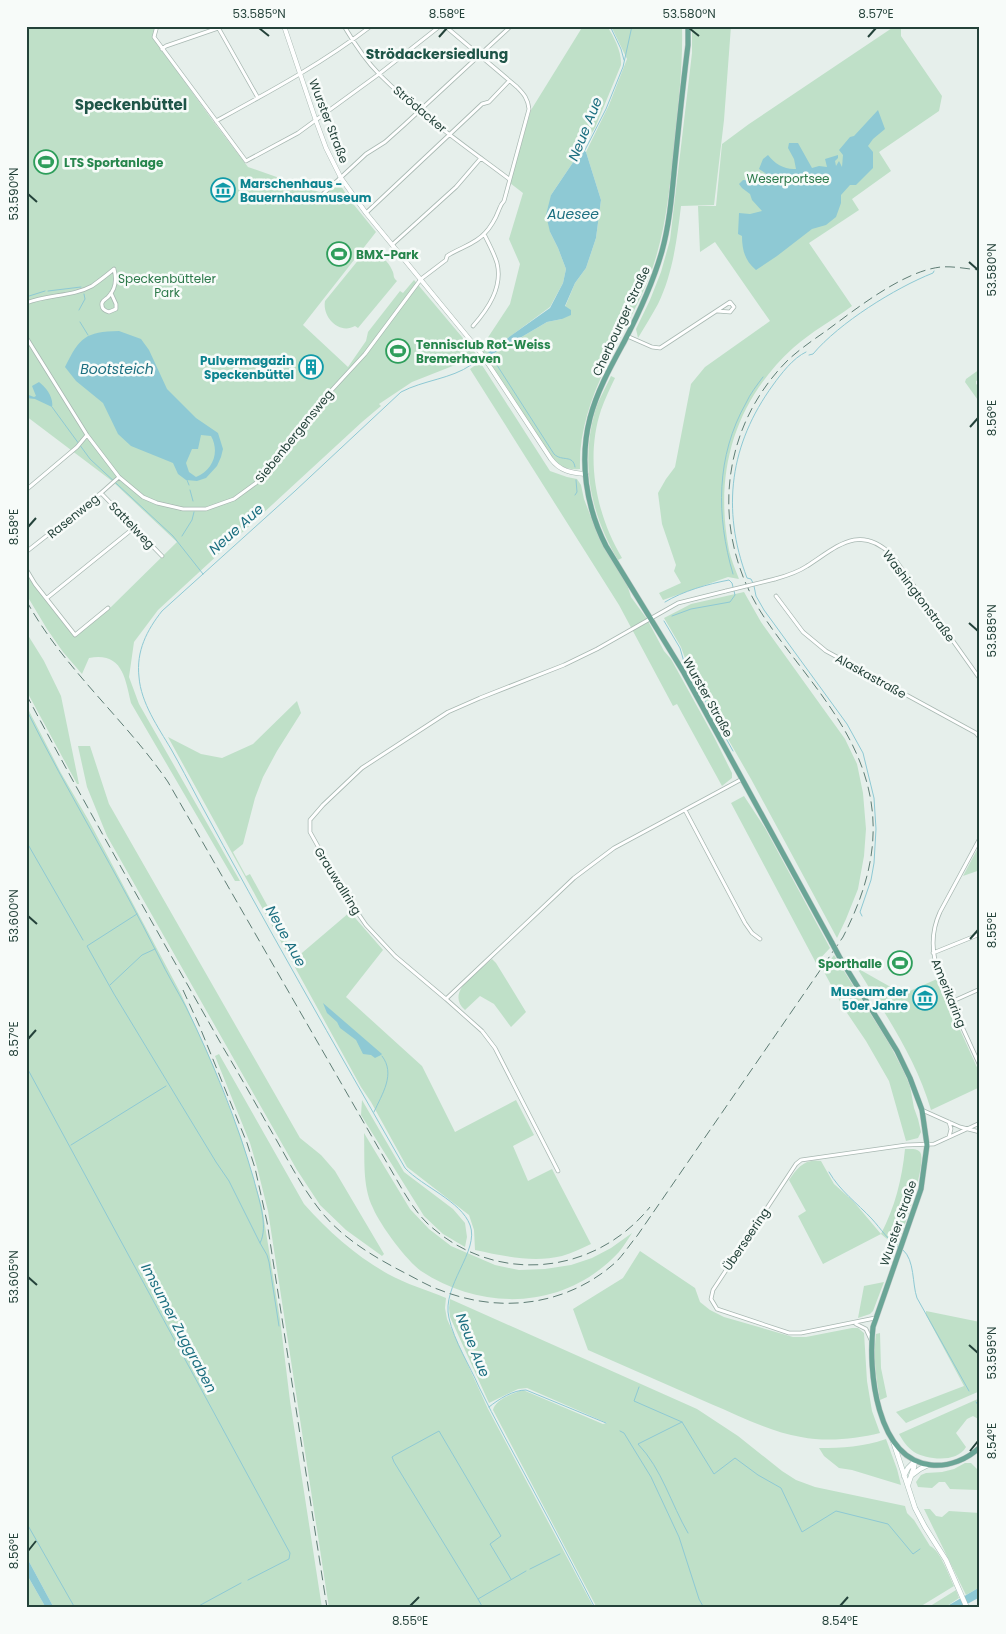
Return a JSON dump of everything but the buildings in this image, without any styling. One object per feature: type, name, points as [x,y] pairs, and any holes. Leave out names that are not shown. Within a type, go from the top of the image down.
[{"type":"main road","name":"Cherbourger Straße","points":[[586,474],[585,444],[590,417],[604,380],[627,336],[656,272],[668,226],[687,54],[688,26]]},
{"type":"main road","name":"Wurster Straße","points":[[586,474],[591,505],[601,535],[684,673],[840,958],[897,1051],[922,1110],[927,1145],[921,1188],[876,1318],[871,1340],[874,1381],[884,1423],[893,1442],[918,1516],[946,1560],[967,1608]]},
{"type":"main road","name":"Wurster Straße","points":[[893,1442],[902,1452],[915,1461]]},
{"type":"main road","points":[[915,1461],[928,1465],[948,1465],[973,1453],[980,1447]]},
{"type":"main road","points":[[973,1453],[980,1452]]},
{"type":"main road","points":[[908,1487],[915,1461]]},
{"type":"main road","points":[[904,1477],[908,1468],[915,1461]]},
{"type":"main road","points":[[912,1476],[928,1465]]},
{"type":"street","points":[[157,26],[154,37],[246,161],[316,121],[440,26]]},
{"type":"street","points":[[162,49],[224,26]]},
{"type":"street","name":"Wurster Straße","points":[[284,26],[326,148],[341,178],[366,213],[489,365],[550,460],[562,470],[586,474]]},
{"type":"street","name":"Strödacker","points":[[344,26],[352,41],[379,74],[419,111],[509,179]]},
{"type":"street","points":[[216,121],[300,73],[352,41],[371,26]]},
{"type":"street","points":[[445,26],[525,95],[529,109],[504,202],[500,205],[498,214],[484,234],[496,258],[498,271],[497,286],[492,299],[473,326]]},
{"type":"street","points":[[322,195],[366,154],[385,142],[511,26]]},
{"type":"street","points":[[219,29],[258,98]]},
{"type":"street","points":[[366,213],[482,104],[489,102],[509,80]]},
{"type":"street","points":[[393,244],[456,187],[481,158]]},
{"type":"street","name":"Siebenbergensweg","points":[[26,338],[116,480],[156,503],[170,507],[206,509],[234,499],[256,483],[317,406],[365,354],[421,279],[446,260],[447,256],[484,234]]},
{"type":"street","points":[[26,303],[35,299],[69,293],[91,286],[114,269],[116,283],[111,293],[102,303],[104,309],[109,312],[116,309],[111,293]]},
{"type":"street","points":[[627,336],[652,347],[660,348],[730,302],[734,308],[730,312],[717,311]]},
{"type":"street","points":[[26,490],[77,447],[87,435]]},
{"type":"street","name":"Rasenweg","points":[[26,552],[101,494],[116,480]]},
{"type":"street","name":"Sattelweg","points":[[101,494],[162,556]]},
{"type":"street","points":[[47,598],[134,527]]},
{"type":"street","name":"Washingtonstraße","points":[[651,619],[678,603],[787,576],[805,568],[844,542],[855,539],[868,539],[876,542],[892,555],[980,679]]},
{"type":"street","points":[[26,569],[35,584],[75,635],[108,608]]},
{"type":"street","name":"Alaskastraße","points":[[776,596],[803,632],[826,651],[976,733],[980,738]]},
{"type":"street","name":"Grauwallring","points":[[446,999],[395,956],[366,925],[344,893],[312,838],[310,820],[362,768],[448,712],[498,690],[564,665],[651,619]]},
{"type":"street","points":[[558,1171],[494,1048],[482,1031],[446,999],[585,869],[614,848],[742,779]]},
{"type":"street","points":[[685,810],[746,923],[752,933],[760,938]]},
{"type":"street","name":"Amerikaring","points":[[980,838],[934,924],[932,939],[933,953],[939,976],[980,1066]]},
{"type":"street","points":[[933,953],[980,934]]},
{"type":"street","points":[[951,1002],[980,989]]},
{"type":"street","points":[[922,1110],[960,1128],[980,1132]]},
{"type":"street","points":[[949,1122],[951,1129],[949,1137]]},
{"type":"street","points":[[927,1145],[934,1144],[980,1123]]},
{"type":"street","name":"Überseering","points":[[876,1318],[801,1333],[784,1332],[717,1309],[711,1299],[712,1290],[796,1164],[801,1160],[906,1145],[927,1145]]},
{"type":"street","points":[[853,1323],[864,1326],[871,1340]]},
{"type":"green space","name":"Speckenbütteler Park","points":[[26,26],[157,26],[153,37],[156,42],[248,167],[322,193],[337,180],[350,200],[376,232],[303,325],[348,367],[366,341],[368,332],[400,291],[403,293],[414,280],[478,356],[412,382],[379,404],[381,406],[158,610],[134,642],[129,677],[139,704],[240,881],[235,881],[131,703],[127,684],[120,669],[109,659],[100,657],[89,658],[82,674],[47,629],[26,593],[26,571],[75,636],[111,607],[177,542],[112,481],[26,416]]},
{"type":"green space","points":[[583,26],[607,26],[619,50],[621,65],[595,128],[551,195],[550,232],[566,269],[563,283],[550,307],[489,352],[491,355],[547,322],[562,319],[575,283],[586,268],[596,238],[601,200],[586,152],[609,105],[627,59],[611,26],[682,26],[682,40],[680,81],[667,206],[656,258],[640,299],[595,393],[581,443],[580,469],[575,469],[560,465],[550,457],[483,352],[483,345],[510,304],[520,264],[509,239],[523,193],[510,183],[531,110]]},
{"type":"green space","points":[[692,26],[731,26],[724,120],[714,205],[681,206],[671,268],[658,304],[638,338],[636,329],[661,272],[670,240],[692,53]]},
{"type":"green space","points":[[895,26],[901,26],[901,36],[942,96],[939,111],[879,152],[891,171],[852,199],[859,210],[809,243],[852,306],[793,348],[773,369],[756,392],[743,415],[733,440],[727,466],[724,494],[729,550],[739,579],[728,577],[663,600],[659,593],[681,583],[674,571],[676,565],[662,524],[658,493],[675,467],[691,384],[705,367],[770,321],[715,242],[700,252],[698,206],[716,206],[722,144]]},
{"type":"green space","points":[[370,254],[386,261],[397,281],[358,328],[355,326],[343,328],[338,326],[333,323],[326,313],[325,301],[360,258]]},
{"type":"green space","points":[[480,362],[550,471],[577,479],[581,485],[584,499],[599,538],[626,581],[631,597],[647,619],[664,651],[671,659],[732,773],[732,778],[722,786],[677,704],[673,706],[619,605],[470,369]]},
{"type":"green space","points":[[980,369],[980,379],[976,381],[976,384],[980,387],[980,403],[965,382],[966,379]]},
{"type":"green space","points":[[611,376],[615,378],[601,410],[596,429],[594,467],[600,505],[613,541],[622,558],[618,560],[601,525],[595,507],[591,488],[588,450],[595,411]]},
{"type":"green space","points":[[744,592],[761,622],[845,739],[857,764],[863,793],[866,829],[864,856],[858,889],[837,938],[751,779],[709,706],[681,647],[664,618],[691,604]]},
{"type":"green space","points":[[26,632],[44,661],[61,696],[79,784],[77,784],[26,690]]},
{"type":"green space","points":[[297,701],[301,713],[263,777],[255,798],[243,844],[233,852],[246,876],[250,874],[296,958],[350,912],[383,950],[346,997],[422,1066],[455,1132],[516,1100],[534,1135],[513,1146],[528,1181],[552,1169],[591,1244],[562,1256],[540,1259],[518,1258],[475,1250],[474,1230],[469,1215],[407,1167],[168,737],[201,754],[222,758],[253,744]]},
{"type":"green space","points":[[26,705],[181,994],[213,1065],[242,1140],[262,1207],[322,1608],[54,1608],[26,1556]]},
{"type":"green space","points":[[78,746],[90,746],[109,804],[300,1138],[321,1155],[335,1171],[384,1254],[382,1256],[346,1230],[320,1205],[297,1170],[107,836],[87,787]]},
{"type":"green space","points":[[744,796],[765,828],[830,948],[816,963],[731,803]]},
{"type":"green space","points":[[980,844],[980,870],[963,876]]},
{"type":"green space","points":[[834,955],[890,1045],[904,1072],[910,1086],[921,1132],[918,1138],[906,1141],[889,1081],[866,1041],[843,1007],[823,970]]},
{"type":"green space","points":[[492,959],[526,1012],[511,1027],[494,1004],[480,996],[465,1010],[460,1003],[461,989],[466,982]]},
{"type":"green space","points":[[857,968],[903,994],[937,979],[980,1074],[980,1087],[931,1110],[925,1091],[908,1054],[889,1019]]},
{"type":"green space","points":[[219,1054],[304,1204],[313,1214],[343,1243],[376,1267],[402,1281],[446,1298],[447,1319],[488,1409],[594,1608],[329,1608],[268,1211],[250,1143],[215,1056]]},
{"type":"green space","points":[[362,1100],[404,1172],[453,1209],[465,1223],[467,1237],[465,1247],[443,1234],[424,1216],[361,1115]]},
{"type":"green space","points":[[364,1133],[410,1209],[429,1229],[451,1246],[495,1265],[519,1270],[571,1265],[592,1258],[611,1248],[632,1233],[619,1252],[598,1271],[575,1285],[550,1294],[524,1299],[498,1298],[471,1294],[446,1285],[415,1266],[394,1242],[376,1215],[367,1191]]},
{"type":"green space","points":[[905,1149],[917,1150],[922,1158],[918,1183],[897,1247],[881,1234],[897,1193]]},
{"type":"green space","points":[[810,1161],[821,1161],[834,1184],[854,1202],[881,1234],[823,1264],[798,1216],[806,1211],[789,1180],[802,1165]]},
{"type":"green space","points":[[640,1251],[695,1288],[700,1302],[724,1317],[793,1337],[806,1337],[858,1328],[864,1333],[867,1381],[872,1411],[880,1433],[831,1440],[789,1435],[767,1428],[588,1350],[573,1309],[623,1278]]},
{"type":"green space","points":[[884,1282],[873,1311],[858,1318],[864,1286]]},
{"type":"green space","points":[[450,1299],[697,1409],[738,1436],[796,1480],[815,1487],[905,1506],[907,1513],[914,1520],[930,1546],[934,1548],[941,1558],[954,1586],[918,1608],[597,1608],[493,1410],[494,1406],[501,1400],[523,1390],[603,1424],[607,1423],[527,1388],[518,1389],[489,1403],[450,1317]]},
{"type":"green space","points":[[926,1311],[980,1322],[980,1391],[906,1423],[896,1412],[964,1386],[926,1315]]},
{"type":"green space","points":[[880,1333],[881,1368],[887,1397],[880,1400],[875,1351],[876,1334]]},
{"type":"green space","points":[[980,1398],[980,1420],[973,1416],[967,1419],[956,1433],[966,1447],[956,1456],[934,1458],[920,1455],[909,1448],[899,1434]]},
{"type":"green space","points":[[886,1439],[901,1485],[852,1470],[839,1468],[824,1456],[819,1448],[869,1444]]},
{"type":"green space","points":[[965,1463],[971,1463],[978,1470],[978,1490],[950,1489],[945,1482],[939,1482],[932,1488],[918,1487],[916,1482],[921,1475],[954,1469]]},
{"type":"green space","points":[[924,1509],[930,1509],[936,1516],[942,1517],[949,1511],[980,1513],[980,1587],[966,1595]]},
{"type":"green space","points":[[26,1573],[46,1608],[26,1608]]},
{"type":"green space","points":[[956,1590],[959,1598],[944,1608],[927,1608]]},
{"type":"water","name":"Weserportsee","points":[[878,110],[885,129],[868,146],[873,152],[873,168],[856,185],[850,185],[841,195],[841,203],[836,217],[826,225],[812,229],[756,270],[752,267],[744,251],[742,236],[738,234],[739,213],[750,214],[762,211],[752,200],[750,194],[739,184],[743,180],[769,182],[768,175],[759,169],[763,159],[768,155],[780,166],[796,169],[794,159],[788,148],[789,143],[798,143],[812,168],[819,166],[827,167],[825,159],[838,155],[835,161],[836,166],[839,161],[842,167],[843,155],[839,150]]},
{"type":"water","name":"Auesee","points":[[582,149],[586,152],[601,200],[596,238],[586,268],[575,283],[565,306],[571,310],[571,315],[547,322],[491,355],[488,352],[550,308],[563,283],[566,269],[550,232],[546,215],[551,195]]},
{"type":"water","name":"Bootsteich","points":[[119,331],[141,339],[149,350],[167,389],[196,418],[218,433],[223,449],[221,457],[217,466],[206,478],[197,481],[186,480],[178,474],[173,463],[131,446],[118,434],[103,403],[76,381],[65,367],[75,349],[85,338],[98,333]],"holes":[[[201,435],[211,436],[215,448],[213,460],[207,470],[196,477],[189,472],[186,463],[192,449],[198,449]]]},
{"type":"water","points":[[39,382],[49,393],[52,407],[35,399],[26,398],[26,394],[36,396],[32,386]]},
{"type":"water","points":[[323,1003],[382,1054],[375,1058],[371,1055],[363,1054],[356,1040],[340,1028],[337,1022],[327,1013]]},
{"type":"water","points":[[26,1556],[54,1608],[46,1608],[26,1573]]},
{"type":"water","points":[[980,1587],[980,1597],[960,1608],[944,1608]]},
{"type":"waterway","points":[[610,26],[624,60]]},
{"type":"waterway","name":"Neue Aue","points":[[584,152],[606,109],[623,67],[632,26]]},
{"type":"waterway","points":[[809,355],[813,354],[837,330],[868,308],[934,271]]},
{"type":"waterway","points":[[48,291],[81,287]]},
{"type":"waterway","points":[[26,297],[45,291]]},
{"type":"waterway","points":[[79,310],[85,299],[84,294]]},
{"type":"waterway","points":[[80,322],[88,335]]},
{"type":"waterway","points":[[753,583],[751,579],[747,578],[734,527],[732,502],[739,454],[747,430],[758,407],[784,371],[792,362],[806,352]]},
{"type":"waterway","points":[[493,359],[554,454],[560,458],[570,459],[575,467]]},
{"type":"waterway","name":"Neue Aue","points":[[471,365],[463,370],[401,392],[162,611],[147,633],[144,641],[139,658],[139,677],[143,696],[156,723],[274,938],[405,1168],[450,1201],[465,1216],[470,1225],[472,1235],[470,1246],[450,1294],[448,1306],[451,1327],[491,1412],[595,1608]]},
{"type":"waterway","points":[[733,574],[727,552],[722,508],[724,465],[736,423],[750,396],[763,377]]},
{"type":"waterway","points":[[52,407],[90,459],[173,536],[203,574]]},
{"type":"waterway","points":[[187,480],[189,485]]},
{"type":"waterway","points":[[575,495],[577,492],[576,480]]},
{"type":"waterway","points":[[190,490],[193,501]]},
{"type":"waterway","points":[[182,536],[192,520],[194,512]]},
{"type":"waterway","points":[[665,602],[680,594],[704,586],[729,580],[732,583],[735,595],[730,602],[691,609],[672,616]]},
{"type":"waterway","points":[[754,586],[756,596],[764,610],[847,724],[863,753],[874,798],[876,829],[874,863],[871,880],[860,912],[862,916]]},
{"type":"waterway","points":[[664,621],[680,648],[684,662],[733,751]]},
{"type":"waterway","points":[[26,709],[186,1007],[215,1070],[240,1136],[260,1203],[263,1220],[260,1243],[269,1262],[279,1326]]},
{"type":"waterway","points":[[26,841],[83,940]]},
{"type":"waterway","points":[[137,914],[87,946],[114,994],[229,1181],[260,1243]]},
{"type":"waterway","points":[[110,985],[142,955],[155,949]]},
{"type":"waterway","points":[[374,1112],[388,1077],[388,1070],[382,1056]]},
{"type":"waterway","name":"Imsumer Zuggraben","points":[[26,1066],[290,1553],[289,1559],[248,1580]]},
{"type":"waterway","points":[[71,1145],[166,1086]]},
{"type":"waterway","points":[[829,1172],[843,1191],[872,1219],[891,1242],[899,1248]]},
{"type":"waterway","points":[[903,1250],[910,1260],[917,1298],[969,1391]]},
{"type":"waterway","points":[[639,1387],[634,1401],[682,1422],[714,1474],[735,1458],[758,1475],[781,1488],[802,1532],[836,1511],[888,1524],[913,1554],[920,1549]]},
{"type":"waterway","points":[[489,1407],[511,1393],[526,1390],[606,1423]]},
{"type":"waterway","points":[[976,1402],[980,1408]]},
{"type":"waterway","points":[[682,1422],[638,1444],[654,1464],[688,1533]]},
{"type":"waterway","points":[[478,1599],[394,1462],[392,1457],[395,1455],[439,1431],[501,1536],[490,1544],[511,1579]]},
{"type":"waterway","points":[[620,1431],[624,1433],[651,1477],[679,1537],[699,1599],[704,1608]]},
{"type":"waterway","points":[[26,1522],[75,1608]]},
{"type":"waterway","points":[[530,1569],[560,1554]]},
{"type":"waterway","points":[[483,1608],[478,1599],[526,1571]]},
{"type":"waterway","name":"Imsumer Zuggraben","points":[[195,1608],[241,1583]]},
{"type":"railway","points":[[26,694],[224,1049],[304,1188],[323,1214],[361,1248],[431,1286],[463,1297],[486,1302],[532,1302],[555,1297],[576,1288],[597,1277],[616,1262],[637,1236],[843,937],[866,881],[870,862],[873,843],[871,803],[867,783],[859,760],[849,738],[824,698],[766,620],[748,588],[736,555],[730,520],[729,486],[735,452],[747,419],[764,388],[788,360],[811,341],[880,292],[926,270],[941,267],[980,270]]},
{"type":"railway","points":[[26,600],[58,648],[168,782],[402,1189],[413,1207],[427,1223],[453,1243],[482,1256],[512,1264],[542,1265],[572,1259],[600,1248],[627,1230],[650,1207]]},
{"type":"railway","points":[[183,990],[247,1143],[255,1168],[267,1222],[327,1608]]},
{"type":"place","name":"LTS Sportanlage","points":[[46,162]]},
{"type":"place","name":"Marschenhaus - Bauernhausmuseum","points":[[223,190]]},
{"type":"place","name":"BMX-Park","points":[[339,254]]},
{"type":"place","name":"Tennisclub Rot-Weiss Bremerhaven","points":[[398,351]]},
{"type":"place","name":"Pulvermagazin Speckenbüttel","points":[[311,367]]},
{"type":"place","name":"Sporthalle","points":[[900,963]]},
{"type":"place","name":"Museum der 50er Jahre","points":[[925,998]]},
{"type":"district","name":"Strödackersiedlung","points":[[437,54]]},
{"type":"district","name":"Speckenbüttel","points":[[131,104]]}]
